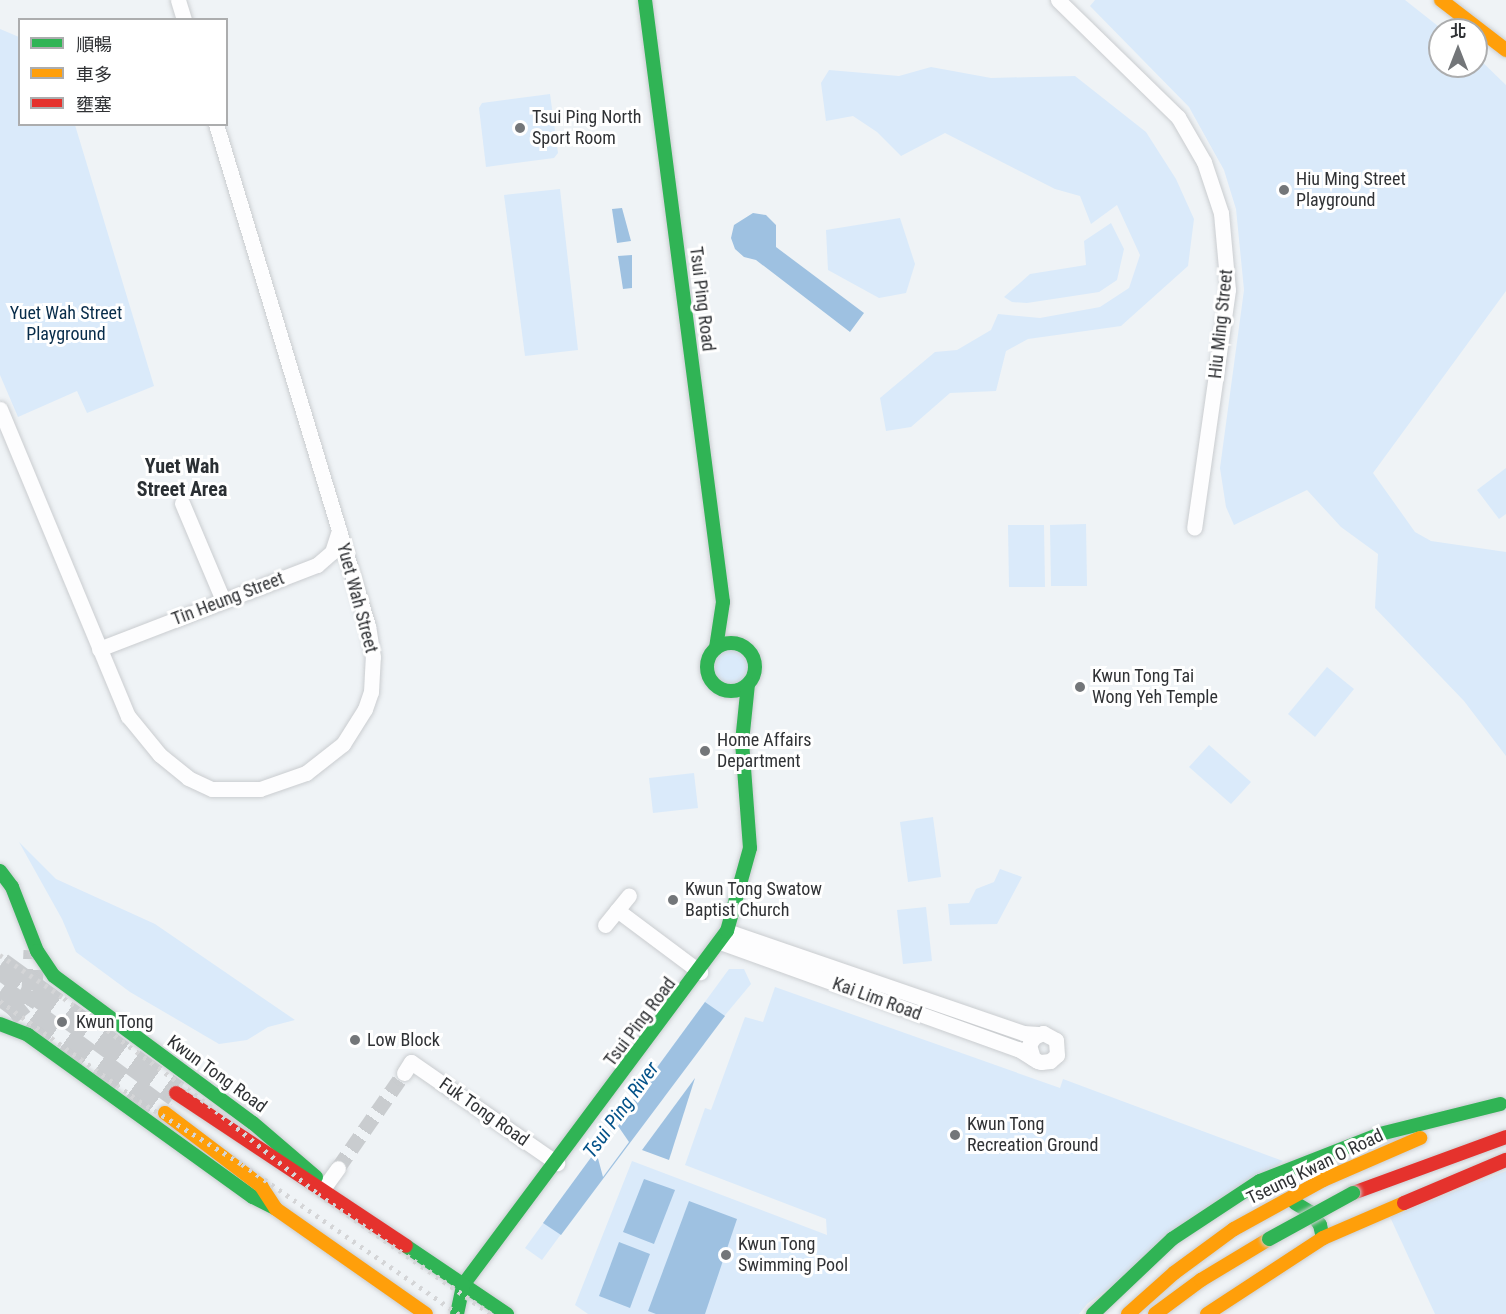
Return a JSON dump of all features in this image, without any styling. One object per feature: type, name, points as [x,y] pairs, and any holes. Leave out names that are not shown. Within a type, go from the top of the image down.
[{"type":"main road","name":"Tsui Ping Road","points":[[645,0],[723,602],[716,648]]},
{"type":"main road","points":[[1441,0],[1506,50]]},
{"type":"main road","name":"Tsui Ping Road","points":[[723,602],[744,647]]},
{"type":"main road","points":[[729,643],[744,647],[755,665],[748,684],[735,691],[722,689],[708,674],[708,660],[716,648],[729,643]]},
{"type":"main road","name":"Tsui Ping Road","points":[[463,1285],[700,972],[723,936],[744,879],[750,848],[742,742],[748,684]]},
{"type":"main road","name":"Tsui Ping Road","points":[[722,689],[742,742]]},
{"type":"main road","points":[[0,856],[12,887]]},
{"type":"main road","name":"Kwun Tong Road","points":[[0,871],[12,887],[34,950]]},
{"type":"main road","name":"Kwun Tong Road","points":[[30,935],[46,966],[67,988],[253,1123],[329,1191],[507,1314]]},
{"type":"main road","points":[[3,1019],[253,1197],[276,1209],[426,1314]]},
{"type":"main road","name":"Kwun Tong Road","points":[[176,1093],[300,1179],[329,1191]]},
{"type":"main road","points":[[1093,1314],[1147,1260],[1226,1201],[1260,1181],[1380,1134],[1503,1103]]},
{"type":"main road","name":"Tseung Kwan O Road","points":[[1128,1314],[1207,1247],[1283,1200],[1503,1103]]},
{"type":"main road","points":[[165,1113],[261,1186],[276,1209]]},
{"type":"main road","points":[[1155,1314],[1200,1280],[1241,1258],[1304,1218],[1353,1193],[1506,1137]]},
{"type":"main road","points":[[1207,1314],[1323,1238],[1506,1160]]},
{"type":"main road","points":[[1283,1200],[1310,1212],[1320,1225],[1323,1238]]},
{"type":"main road","points":[[1174,1314],[1241,1258]]},
{"type":"main road","points":[[457,1314],[463,1285]]},
{"type":"street","points":[[178,0],[183,18]]},
{"type":"street","name":"Hiu Ming Street","points":[[1058,0],[1178,117],[1204,162],[1221,213],[1228,290],[1194,528]]},
{"type":"street","name":"Yuet Wah Street","points":[[0,410],[128,716],[143,739],[188,778],[212,789],[235,790],[284,783],[306,773],[343,744],[366,710],[371,692],[374,657],[368,626],[217,126]]},
{"type":"street","points":[[182,503],[223,600]]},
{"type":"street","name":"Tin Heung Street","points":[[99,649],[317,565],[332,552],[339,530]]},
{"type":"street","points":[[605,925],[629,895]]},
{"type":"street","points":[[617,910],[700,972]]},
{"type":"street","name":"Kai Lim Road","points":[[723,936],[1011,1029],[1038,1034]]},
{"type":"street","name":"Kai Lim Road","points":[[723,936],[1033,1058]]},
{"type":"street","points":[[1038,1034],[1053,1036],[1058,1050],[1050,1061],[1033,1058],[1029,1045],[1038,1034]]},
{"type":"street","name":"Fuk Tong Road","points":[[408,1067],[557,1163]]},
{"type":"street","points":[[329,1191],[338,1168]]},
{"type":"green space","points":[[1095,0],[1405,0],[1428,18],[1428,78],[1488,78],[1488,68],[1506,85],[1506,291],[1373,473],[1415,532],[1431,541],[1506,552],[1506,756],[1464,701],[1375,608],[1378,554],[1341,527],[1307,490],[1234,525],[1226,507],[1220,468],[1244,290],[1236,209],[1224,170],[1189,107],[1090,6]]},
{"type":"green space","name":"Yuet Wah Street Playground","points":[[0,29],[18,37],[18,126],[75,126],[154,386],[87,413],[77,391],[18,417],[0,375]]},
{"type":"green space","points":[[931,67],[991,78],[1075,76],[1146,132],[1176,179],[1194,219],[1188,266],[1121,326],[1028,339],[1006,351],[996,391],[950,393],[911,427],[886,431],[880,398],[935,352],[957,350],[991,330],[998,314],[1040,318],[1100,307],[1129,288],[1140,255],[1117,205],[1091,224],[1080,196],[1055,189],[945,133],[901,156],[877,132],[853,116],[826,121],[821,83],[829,70],[899,76]]},
{"type":"green space","name":"Tsui Ping North Sport Room","points":[[550,94],[558,153],[554,158],[486,167],[479,108],[482,103]]},
{"type":"green space","points":[[560,189],[578,350],[525,356],[504,195]]},
{"type":"green space","points":[[900,218],[915,264],[906,293],[879,298],[828,270],[826,230]]},
{"type":"green space","points":[[1111,223],[1124,249],[1117,280],[1099,292],[1027,303],[1012,302],[1004,297],[1030,274],[1086,265],[1084,241]]},
{"type":"green space","points":[[1506,468],[1506,514],[1499,519],[1477,490]]},
{"type":"green space","points":[[1086,524],[1087,586],[1051,586],[1050,525]]},
{"type":"green space","points":[[1008,525],[1044,525],[1045,587],[1009,587]]},
{"type":"green space","points":[[731,646],[746,652],[752,667],[746,682],[731,688],[716,682],[710,667],[716,652]]},
{"type":"green space","points":[[1327,667],[1354,689],[1315,737],[1288,714]]},
{"type":"green space","points":[[1209,745],[1251,782],[1231,804],[1189,767]]},
{"type":"green space","points":[[694,773],[698,808],[653,813],[649,778]]},
{"type":"green space","points":[[933,817],[941,877],[908,882],[900,822]]},
{"type":"green space","points":[[19,842],[56,879],[155,924],[295,1020],[268,1027],[247,1040],[219,1044],[130,992],[76,952],[62,919]]},
{"type":"green space","points":[[1000,869],[1022,877],[997,924],[950,925],[948,904],[969,903],[976,889],[994,882]]},
{"type":"green space","points":[[926,907],[932,961],[903,964],[897,910]]},
{"type":"green space","name":"Tsui Ping River","points":[[729,969],[744,969],[751,984],[696,1050],[542,1260],[525,1248]]},
{"type":"green space","name":"Kwun Tong Recreation Ground","points":[[775,987],[1060,1088],[1063,1079],[1283,1161],[1087,1304],[1079,1314],[588,1314],[575,1305],[632,1161],[827,1235],[826,1219],[685,1165],[705,1108],[711,1110],[745,1017],[763,1022]]},
{"type":"green space","points":[[1506,1171],[1506,1314],[1435,1314],[1390,1217]]},
{"type":"water","points":[[622,208],[631,241],[617,243],[612,209]]},
{"type":"water","points":[[753,213],[766,215],[776,225],[776,247],[864,313],[850,332],[756,260],[744,257],[735,249],[731,238],[734,225]]},
{"type":"water","points":[[632,255],[632,288],[623,289],[618,256]]},
{"type":"water","name":"Tsui Ping River","points":[[705,1002],[725,1016],[561,1235],[543,1223]]},
{"type":"water","points":[[695,1078],[669,1160],[642,1150]]},
{"type":"water","points":[[644,1179],[675,1190],[654,1244],[623,1232]]},
{"type":"water","points":[[689,1201],[737,1219],[705,1314],[656,1314],[648,1311]]},
{"type":"water","points":[[619,1242],[650,1254],[630,1308],[599,1296]]},
{"type":"pier","points":[[633,1100],[636,1103],[618,1126],[629,1142],[603,1177],[596,1151]]},
{"type":"tunnel","points":[[9,1015],[24,1003],[32,990],[34,950]]},
{"type":"tunnel","points":[[0,965],[176,1093]]},
{"type":"tunnel","points":[[0,991],[165,1113]]},
{"type":"tunnel","points":[[338,1168],[404,1073]]},
{"type":"railway","points":[[0,955],[64,998],[209,1105],[318,1194],[491,1314]]},
{"type":"railway","points":[[0,1001],[139,1101],[242,1164],[459,1314]]},
{"type":"traffic: fast","points":[[645,0],[723,602],[716,648]]},
{"type":"traffic: fast","points":[[731,643],[748,650],[755,667],[748,684],[731,691],[714,684],[707,667],[714,650],[731,643]]},
{"type":"traffic: fast","points":[[463,1285],[727,931],[750,848],[742,742],[748,684]]},
{"type":"traffic: fast","points":[[0,871],[12,887],[37,951],[54,976],[253,1123],[316,1177]]},
{"type":"traffic: fast","points":[[0,1024],[28,1035],[253,1197],[275,1208]]},
{"type":"traffic: fast","points":[[1093,1314],[1172,1239],[1260,1181],[1380,1134],[1500,1104]]},
{"type":"traffic: fast","points":[[1269,1239],[1353,1193]]},
{"type":"traffic: fast","points":[[1295,1203],[1310,1212],[1320,1225],[1323,1238]]},
{"type":"traffic: fast","points":[[406,1246],[507,1314]]},
{"type":"traffic: fast","points":[[457,1314],[463,1285]]},
{"type":"traffic: slow","points":[[1441,0],[1506,50]]},
{"type":"traffic: slow","points":[[165,1113],[261,1186],[276,1209],[426,1314]]},
{"type":"traffic: slow","points":[[1128,1314],[1174,1273],[1234,1229],[1323,1180],[1420,1138]]},
{"type":"traffic: slow","points":[[1207,1314],[1323,1238],[1404,1203]]},
{"type":"traffic: slow","points":[[1155,1314],[1201,1280],[1269,1239]]},
{"type":"traffic: jam","points":[[176,1093],[406,1246]]},
{"type":"traffic: jam","points":[[1353,1193],[1506,1137]]},
{"type":"traffic: jam","points":[[1404,1203],[1506,1160]]},
{"type":"place","name":"Tsui Ping North Sport Room","points":[[520,128]]},
{"type":"place","name":"Hiu Ming Street Playground","points":[[1284,190]]},
{"type":"place","name":"Kwun Tong Tai Wong Yeh Temple","points":[[1080,687]]},
{"type":"place","name":"Home Affairs Department","points":[[705,751]]},
{"type":"place","name":"Kwun Tong Swatow Baptist Church","points":[[673,900]]},
{"type":"place","name":"Kwun Tong","points":[[62,1022]]},
{"type":"place","name":"Low Block","points":[[355,1040]]},
{"type":"place","name":"Kwun Tong Recreation Ground","points":[[955,1135]]},
{"type":"place","name":"Kwun Tong Swimming Pool","points":[[726,1255]]},
{"type":"district","name":"Yuet Wah Street Area","points":[[182,478]]}]
